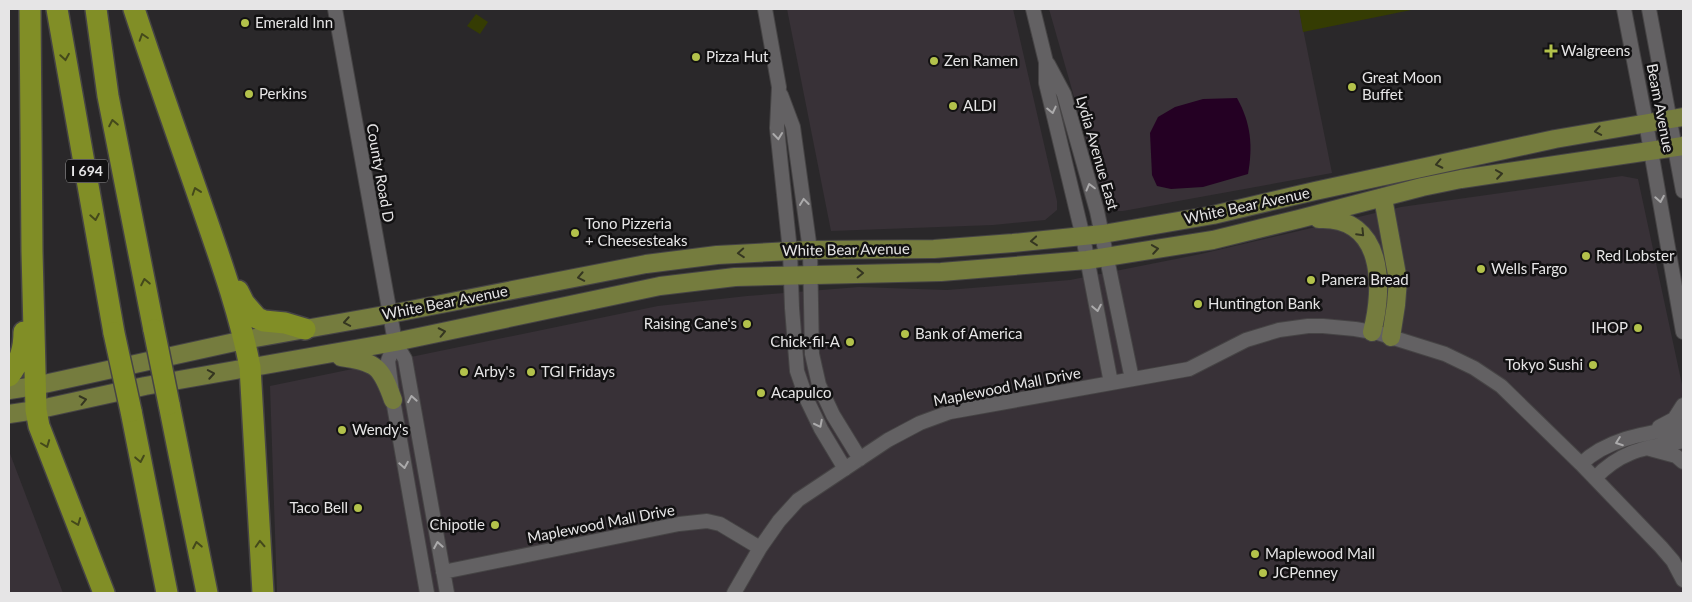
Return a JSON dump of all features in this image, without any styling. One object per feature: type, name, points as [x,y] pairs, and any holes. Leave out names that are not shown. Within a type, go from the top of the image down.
[{"type":"highway","points":[[30,9],[32,252],[36,410],[39,426],[104,593]]},
{"type":"highway","name":"I 694","points":[[57,9],[114,333],[167,593]]},
{"type":"highway","name":"I 694","points":[[96,9],[108,96],[207,593]]},
{"type":"highway","points":[[134,9],[240,321],[250,368],[263,593]]},
{"type":"highway","points":[[9,376],[18,362],[24,345],[24,244],[31,129]]},
{"type":"highway","points":[[212,237],[244,303],[257,318],[305,329]]},
{"type":"main road","name":"White Bear Avenue","points":[[9,390],[244,340],[390,314],[646,264],[717,255],[810,250],[934,248],[1103,234],[1213,215],[1524,146],[1677,118]]},
{"type":"main road","name":"White Bear Avenue","points":[[9,414],[146,386],[395,342],[660,286],[735,277],[941,272],[1088,260],[1212,240],[1462,179],[1679,146]]},
{"type":"main road","points":[[1383,198],[1398,280],[1391,337]]},
{"type":"main road","points":[[1299,220],[1334,218],[1356,228],[1365,237],[1376,262],[1379,283],[1377,313],[1372,332]]},
{"type":"main road","points":[[328,355],[364,360],[374,366],[385,378],[393,400]]},
{"type":"street","name":"County Road D","points":[[335,9],[395,342],[405,359],[447,593]]},
{"type":"street","points":[[765,9],[779,87],[793,127],[810,250],[812,274],[812,354],[819,385],[833,415],[860,459]]},
{"type":"street","name":"Lydia Avenue East","points":[[1033,9],[1046,62],[1046,83],[1088,260]]},
{"type":"street","name":"Beam Avenue","points":[[1624,9],[1683,332]]},
{"type":"street","name":"Beam Avenue","points":[[1649,9],[1677,118],[1683,191]]},
{"type":"street","name":"Lydia Avenue East","points":[[1046,62],[1064,94],[1103,234],[1107,257]]},
{"type":"street","points":[[779,87],[777,128],[790,251],[792,317],[797,371],[807,400],[821,429],[845,469]]},
{"type":"street","points":[[1107,257],[1132,379]]},
{"type":"street","points":[[1088,260],[1111,383]]},
{"type":"street","name":"Maplewood Mall Drive","points":[[734,593],[760,548],[779,521],[798,500],[888,440],[920,423],[950,412],[1189,369],[1246,340],[1279,330],[1308,326],[1372,332],[1391,337],[1445,354],[1474,368],[1501,386],[1595,478],[1661,547],[1673,560],[1683,580]]},
{"type":"street","name":"County Road D","points":[[395,342],[388,361],[393,400],[427,593]]},
{"type":"street","points":[[1649,433],[1674,418],[1683,405]]},
{"type":"street","points":[[1581,464],[1592,454],[1609,445],[1636,435],[1683,427]]},
{"type":"street","points":[[1595,478],[1617,458],[1644,448],[1683,441]]},
{"type":"street","points":[[1644,448],[1660,450],[1676,456],[1683,462]]},
{"type":"street","name":"Maplewood Mall Drive","points":[[443,572],[679,524],[708,521],[720,524],[760,548]]},
{"type":"shaded area","points":[[787,9],[1013,9],[1057,201],[1057,210],[1045,220],[993,225],[831,231]]},
{"type":"shaded area","points":[[1049,9],[1299,9],[1332,173],[1116,211],[1104,202]]},
{"type":"shaded area","points":[[1237,98],[1242,107],[1250,135],[1248,174],[1203,187],[1171,189],[1157,186],[1152,175],[1150,133],[1158,117],[1175,107],[1203,99]]},
{"type":"shaded area","points":[[1622,176],[1638,179],[1683,389],[1683,593],[277,593],[270,386],[658,306],[747,296],[859,287],[947,290],[1070,280],[1201,254],[1401,207]]},
{"type":"shaded area","points":[[9,451],[63,593],[9,593]]},
{"type":"green space","points":[[1299,9],[1416,9],[1303,32]]},
{"type":"green space","points":[[476,14],[488,22],[480,34],[467,26]]},
{"type":"place","name":"Emerald Inn","points":[[245,23]]},
{"type":"place","name":"Walgreens","points":[[1551,51]]},
{"type":"place","name":"Pizza Hut","points":[[696,57]]},
{"type":"place","name":"Zen Ramen","points":[[934,61]]},
{"type":"place","name":"Great Moon Buffet","points":[[1352,87]]},
{"type":"place","name":"Perkins","points":[[249,94]]},
{"type":"place","name":"ALDI","points":[[953,106]]},
{"type":"place","name":"Tono Pizzeria + Cheesesteaks","points":[[575,233]]},
{"type":"place","name":"Red Lobster","points":[[1586,256]]},
{"type":"place","name":"Wells Fargo","points":[[1481,269]]},
{"type":"place","name":"Panera Bread","points":[[1311,280]]},
{"type":"place","name":"Huntington Bank","points":[[1198,304]]},
{"type":"place","name":"Raising Cane's","points":[[747,324]]},
{"type":"place","name":"IHOP","points":[[1638,328]]},
{"type":"place","name":"Bank of America","points":[[905,334]]},
{"type":"place","name":"Chick-fil-A","points":[[850,342]]},
{"type":"place","name":"Tokyo Sushi","points":[[1593,365]]},
{"type":"place","name":"Arby's","points":[[464,372]]},
{"type":"place","name":"TGI Fridays","points":[[531,372]]},
{"type":"place","name":"Acapulco","points":[[761,393]]},
{"type":"place","name":"Wendy's","points":[[342,430]]},
{"type":"place","name":"Taco Bell","points":[[358,508]]},
{"type":"place","name":"Chipotle","points":[[495,525]]},
{"type":"place","name":"Maplewood Mall","points":[[1255,554]]},
{"type":"place","name":"JCPenney","points":[[1263,573]]}]
